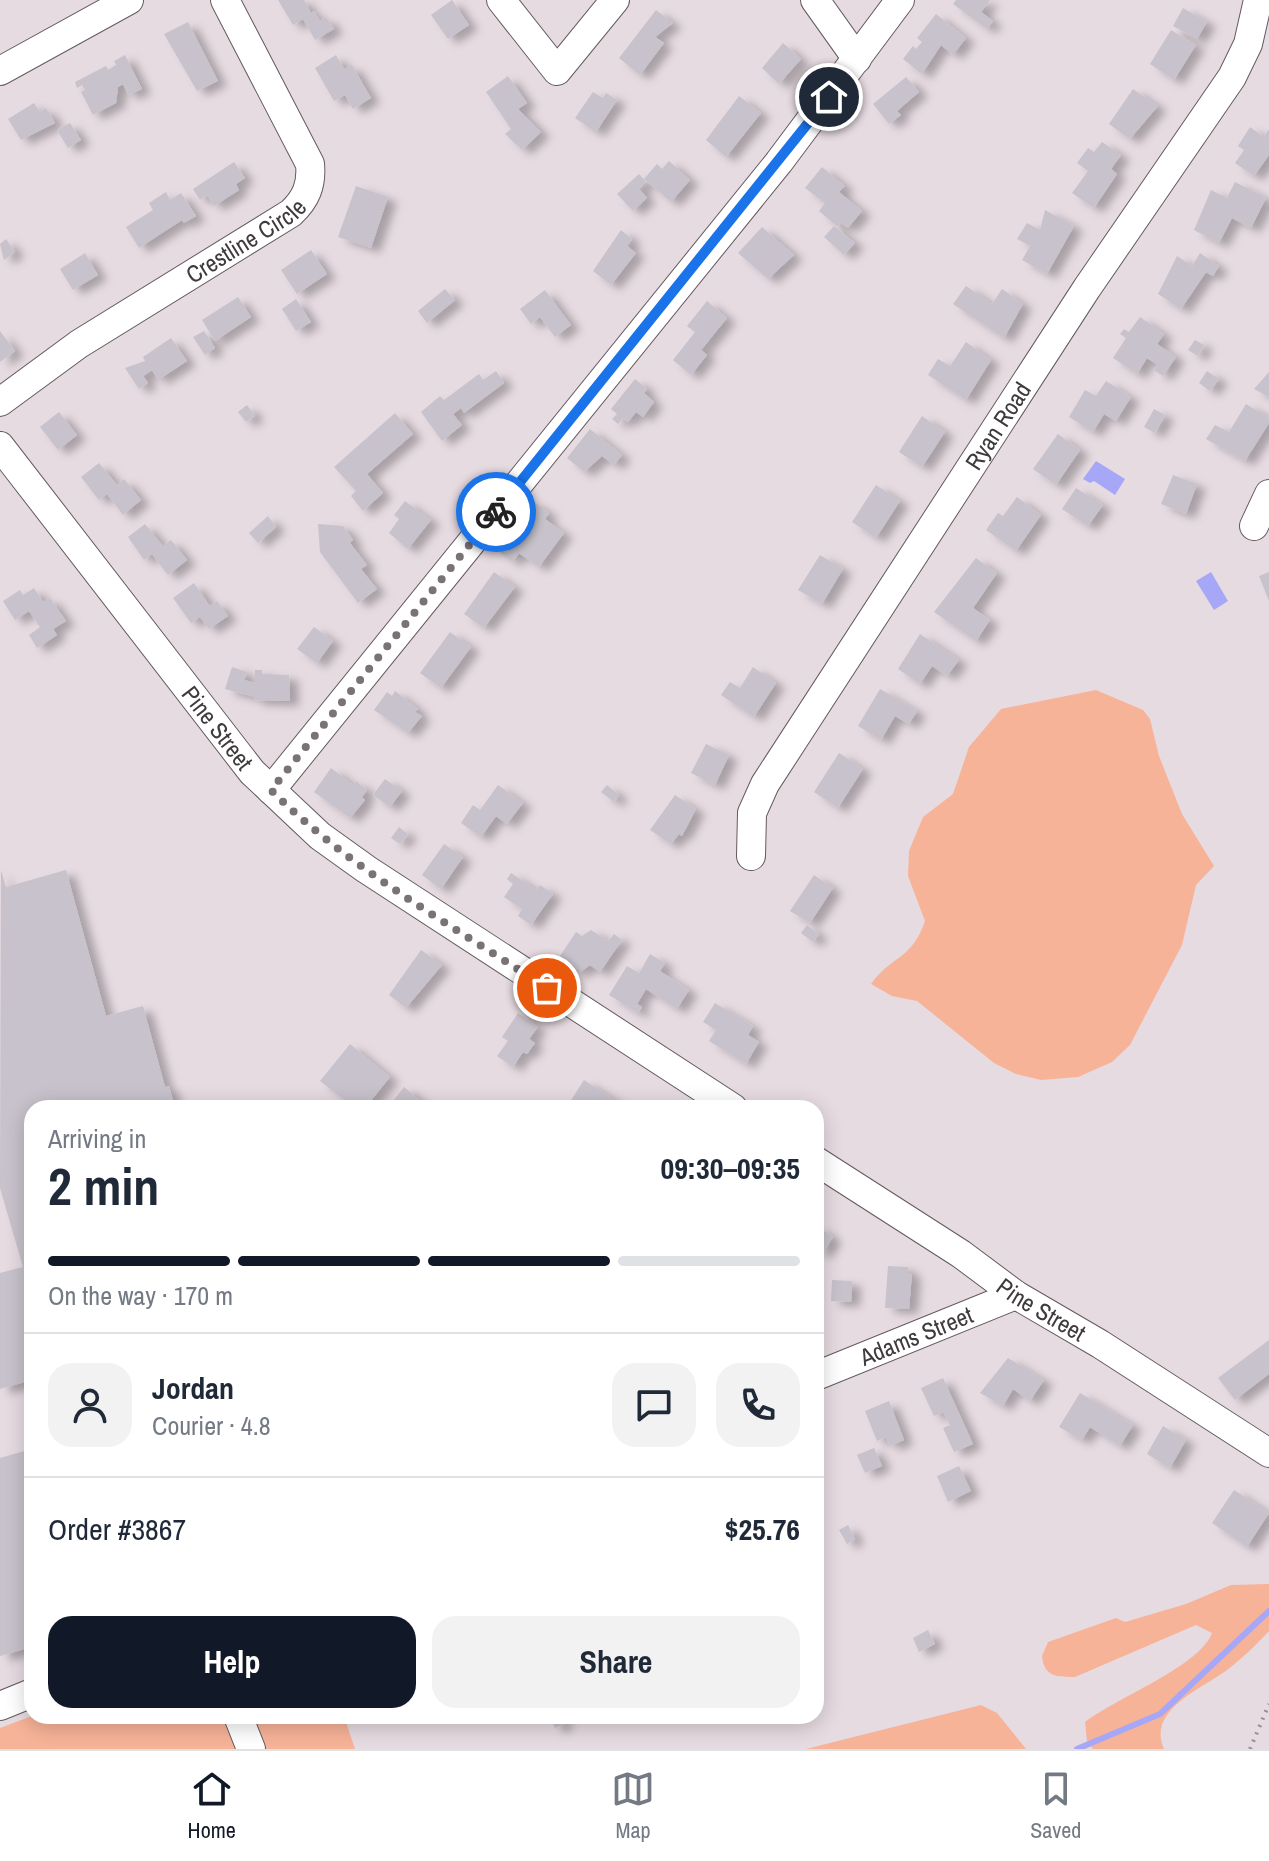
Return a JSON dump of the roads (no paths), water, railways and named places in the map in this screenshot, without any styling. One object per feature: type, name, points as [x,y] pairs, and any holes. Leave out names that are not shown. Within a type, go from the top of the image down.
[{"type":"street","points":[[0,71],[129,0]]},
{"type":"street","name":"Crestline Circle","points":[[0,402],[79,344],[291,213],[307,193],[311,179],[310,164],[225,0]]},
{"type":"street","points":[[501,0],[557,71],[615,0]]},
{"type":"street","points":[[815,0],[857,59]]},
{"type":"street","points":[[271,790],[779,162],[900,0]]},
{"type":"street","name":"Ryan Road","points":[[751,856],[752,813],[765,784],[1087,288],[1232,77],[1248,44],[1258,0]]},
{"type":"street","name":"Pine Street","points":[[0,446],[252,772],[320,836],[721,1100]]},
{"type":"street","points":[[1254,526],[1269,494]]},
{"type":"street","name":"Pine Street","points":[[824,1166],[961,1254],[1016,1295],[1100,1344],[1269,1453]]},
{"type":"street","name":"Adams Street","points":[[824,1373],[1016,1295]]},
{"type":"street","points":[[0,1706],[24,1696]]},
{"type":"street","points":[[241,1724],[251,1749]]},
{"type":"water","points":[[1096,461],[1125,479],[1115,495],[1094,481],[1090,483],[1083,479]]},
{"type":"water","points":[[1211,572],[1228,601],[1214,610],[1196,581]]},
{"type":"waterway","points":[[1077,1749],[1160,1714],[1269,1611]]}]
